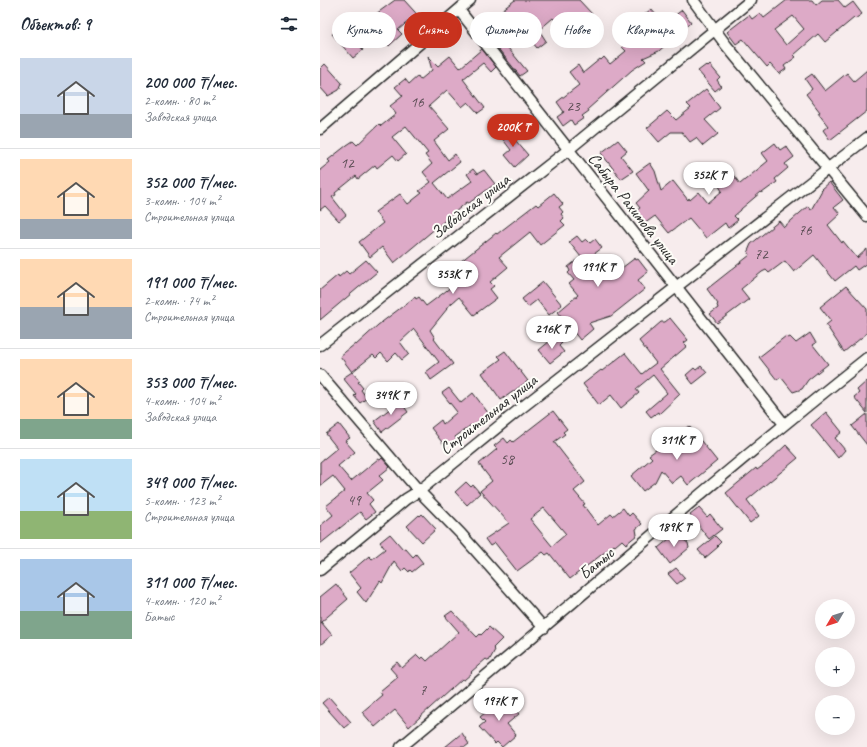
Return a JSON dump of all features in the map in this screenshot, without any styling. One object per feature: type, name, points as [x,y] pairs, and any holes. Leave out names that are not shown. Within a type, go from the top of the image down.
[{"type":"street","points":[[320,129],[470,0]]},
{"type":"street","points":[[693,0],[715,30],[867,216]]},
{"type":"street","name":"Заводская улица","points":[[320,345],[568,150],[751,0]]},
{"type":"street","name":"Сабыра Рахимова улица","points":[[459,10],[784,424]]},
{"type":"street","name":"Строительная улица","points":[[320,570],[406,499],[419,491],[675,287],[867,138]]},
{"type":"street","name":"Батыс","points":[[401,747],[544,628],[784,424],[867,358]]},
{"type":"street","points":[[320,375],[419,491],[461,534],[544,628]]},
{"type":"building","points":[[395,0],[404,0],[415,12],[404,12],[404,25],[398,30],[402,34],[396,40],[396,12],[379,12]]},
{"type":"building","points":[[515,0],[579,0],[590,12],[550,12],[550,21],[542,27],[542,12],[504,12],[502,10]]},
{"type":"building","points":[[787,0],[812,0],[816,5],[822,0],[838,0],[845,8],[853,2],[862,14],[855,19],[854,18],[825,42],[818,34],[794,55],[796,57],[784,66],[786,69],[779,74],[770,64],[767,67],[743,39],[736,44],[727,32],[749,15],[752,19],[760,13],[764,18]],"holes":[[[793,16],[804,29],[786,45],[774,30]]]},
{"type":"building","points":[[688,18],[691,22],[688,25]]},
{"type":"building","points":[[542,35],[546,41],[542,44]]},
{"type":"building","points":[[344,48],[362,48],[363,50],[353,58]]},
{"type":"building","points":[[498,48],[508,48],[527,71],[520,76]]},
{"type":"building","points":[[623,48],[662,48],[643,58],[646,61],[632,70],[588,109],[589,111],[582,116],[584,118],[574,125],[571,120],[563,126],[557,117],[564,112],[557,102],[579,85],[569,72],[578,65],[583,73],[604,57],[610,64],[626,51]]},
{"type":"building","points":[[482,49],[496,67],[491,72],[483,63],[463,79],[485,108],[478,113],[468,102],[462,107],[447,90],[429,106],[449,129],[434,141],[448,160],[455,154],[460,162],[434,183],[447,199],[472,181],[467,174],[473,169],[477,174],[484,170],[495,184],[469,203],[467,202],[394,263],[382,247],[370,257],[359,242],[383,223],[375,212],[400,194],[408,204],[422,193],[419,191],[431,182],[423,172],[432,164],[425,155],[428,153],[406,126],[392,137],[406,154],[398,161],[393,155],[377,168],[375,165],[358,179],[356,176],[332,197],[346,215],[339,221],[325,206],[320,210],[320,170],[330,162],[328,160],[347,145],[353,141],[357,145],[379,124],[381,126],[396,114],[390,106],[403,96],[395,87],[405,79],[409,84],[418,76],[420,80],[432,70],[428,56],[438,66],[450,56],[460,68]]},
{"type":"building","points":[[325,64],[342,83],[339,90],[328,96],[320,87],[320,69]]},
{"type":"building","points":[[706,65],[708,67],[710,65],[720,77],[717,80],[721,86],[715,91],[698,71]]},
{"type":"building","points":[[867,70],[867,111],[830,140],[823,130],[828,126],[818,113],[820,112],[806,94],[812,89],[805,79],[812,74],[825,91],[847,73],[854,81]]},
{"type":"building","points":[[706,89],[720,108],[705,120],[718,134],[703,146],[696,138],[690,142],[682,132],[671,132],[659,142],[647,128],[667,111],[676,120],[691,108],[687,104]]},
{"type":"building","points":[[504,127],[528,155],[515,167],[505,155],[511,150],[498,133]]},
{"type":"building","points":[[618,140],[627,151],[621,156],[633,171],[621,179],[601,153]]},
{"type":"building","points":[[775,143],[780,150],[786,146],[794,157],[785,164],[788,168],[775,179],[777,182],[762,193],[761,192],[734,216],[738,220],[728,228],[725,223],[706,238],[689,218],[669,233],[655,216],[644,224],[635,212],[640,208],[636,203],[649,191],[636,173],[650,163],[655,171],[661,191],[673,181],[688,200],[699,192],[708,203],[722,191],[717,183],[721,180],[715,173],[726,165],[740,184],[768,161],[762,153]]},
{"type":"building","points":[[829,182],[843,200],[834,207],[840,214],[828,225],[842,243],[843,241],[857,258],[867,249],[867,263],[857,270],[854,266],[835,281],[814,255],[794,272],[785,261],[769,273],[766,270],[762,272],[741,289],[749,299],[717,323],[710,314],[718,308],[718,304],[707,289],[750,255],[748,251],[751,244],[779,221],[784,227],[808,206],[811,210],[822,190],[821,189]]},
{"type":"building","points":[[554,193],[563,204],[559,207],[563,212],[561,214],[564,218],[561,221],[565,225],[540,245],[530,232],[499,257],[508,267],[490,282],[494,286],[490,289],[497,298],[474,315],[459,297],[446,308],[447,309],[430,330],[435,338],[434,339],[453,364],[431,380],[426,372],[439,362],[414,329],[400,342],[409,354],[402,360],[396,353],[388,361],[381,353],[376,358],[373,355],[352,372],[340,356],[355,344],[356,345],[378,325],[415,297],[416,299],[419,297],[426,306],[442,294],[469,273],[460,262],[496,233],[497,234],[536,204],[538,206]]},
{"type":"building","points":[[577,236],[582,242],[586,239],[590,243],[595,239],[602,248],[594,254],[610,277],[635,258],[636,260],[638,259],[648,272],[638,280],[645,289],[611,316],[589,323],[593,329],[580,340],[558,312],[578,295],[569,284],[574,280],[568,273],[570,271],[568,267],[581,257],[569,242]]},
{"type":"building","points":[[366,260],[377,272],[320,320],[320,290],[338,275],[339,277],[346,271],[349,274]]},
{"type":"building","points":[[543,282],[562,305],[549,315],[537,300],[528,307],[522,299]]},
{"type":"building","points":[[846,286],[867,309],[867,333],[844,352],[826,325],[831,321],[820,307]]},
{"type":"building","points":[[670,318],[688,340],[684,343],[687,346],[660,369],[680,394],[659,414],[658,412],[651,417],[646,411],[667,393],[653,375],[636,389],[639,393],[621,408],[611,395],[599,405],[583,384],[625,353],[642,374],[656,363],[639,341],[661,322],[665,322]]},
{"type":"building","points":[[810,333],[816,343],[813,345],[828,364],[808,380],[802,389],[793,392],[781,377],[777,380],[759,357],[786,336],[788,338],[790,337],[796,343]]},
{"type":"building","points":[[556,336],[562,343],[559,346],[564,352],[550,363],[539,350]]},
{"type":"building","points":[[505,351],[528,381],[501,400],[482,373],[501,359],[498,356]]},
{"type":"building","points":[[701,366],[707,373],[693,384],[686,375],[694,368],[696,370]]},
{"type":"building","points":[[352,372],[360,381],[358,382],[363,388],[361,390],[367,398],[360,403],[354,396],[356,394],[343,378]]},
{"type":"building","points":[[867,381],[867,413],[854,397],[859,393],[857,390]]},
{"type":"building","points":[[449,388],[461,403],[473,393],[489,414],[472,427],[471,425],[455,437],[457,440],[451,445],[449,443],[445,446],[431,428],[441,420],[443,424],[457,412],[442,393]]},
{"type":"building","points":[[400,401],[408,412],[382,432],[374,421]]},
{"type":"building","points":[[553,411],[567,429],[563,432],[565,434],[554,442],[585,482],[574,491],[585,504],[583,505],[598,525],[611,514],[613,516],[623,508],[629,516],[632,513],[642,524],[636,529],[637,535],[626,544],[622,540],[615,546],[614,545],[570,579],[549,553],[546,555],[543,552],[517,571],[495,543],[490,546],[485,539],[509,523],[480,491],[492,481],[479,464],[497,449],[494,446],[504,438],[508,443],[511,440],[513,442]],"holes":[[[544,508],[566,534],[552,546],[530,519]]]},
{"type":"building","points":[[826,412],[842,432],[835,438],[845,450],[838,458],[811,425]]},
{"type":"building","points":[[867,414],[867,445],[852,426]]},
{"type":"building","points":[[339,424],[350,438],[345,441],[355,452],[338,466],[351,481],[378,459],[380,460],[382,458],[390,467],[379,476],[383,480],[367,493],[373,500],[369,504],[375,512],[366,519],[360,512],[320,544],[320,526],[333,515],[326,506],[345,491],[333,476],[320,486],[320,462],[337,448],[326,434]]},
{"type":"building","points":[[689,426],[717,461],[688,485],[681,476],[672,483],[661,470],[655,482],[643,491],[631,476],[652,458],[649,455]]},
{"type":"building","points":[[786,445],[798,458],[747,500],[759,516],[750,523],[726,493],[756,468],[757,470],[768,462]]},
{"type":"building","points":[[466,482],[471,487],[473,485],[480,493],[467,505],[455,492]]},
{"type":"building","points":[[699,508],[707,517],[710,514],[722,529],[709,539],[690,515]]},
{"type":"building","points":[[422,514],[436,529],[422,542],[407,526]]},
{"type":"building","points":[[390,534],[403,549],[405,548],[413,557],[416,554],[423,563],[412,572],[410,570],[409,572],[405,568],[402,571],[394,561],[382,583],[380,581],[366,603],[357,592],[361,588],[349,573],[369,556],[372,559],[385,549],[380,542]]},
{"type":"building","points":[[675,534],[688,543],[689,548],[670,564],[658,548]]},
{"type":"building","points":[[715,536],[721,542],[717,546],[718,547],[705,558],[698,550]]},
{"type":"building","points":[[676,568],[685,578],[677,584],[668,574]]},
{"type":"building","points":[[336,584],[348,599],[321,622],[332,635],[320,645],[320,597]]},
{"type":"building","points":[[452,611],[477,637],[489,627],[502,639],[493,648],[495,650],[489,661],[486,659],[471,672],[472,673],[464,680],[462,679],[409,727],[395,710],[375,727],[362,712],[382,695],[380,692],[398,677],[390,668],[397,662],[402,668],[417,655],[421,659],[423,657],[427,661],[459,632],[445,616]]},
{"type":"building","points":[[329,697],[351,722],[344,728],[322,703]]},
{"type":"building","points":[[504,697],[519,714],[507,724],[516,735],[502,747],[497,742],[495,744],[479,727],[485,722],[480,717]]},
{"type":"building","points":[[462,733],[469,744],[465,747],[445,747]]}]
